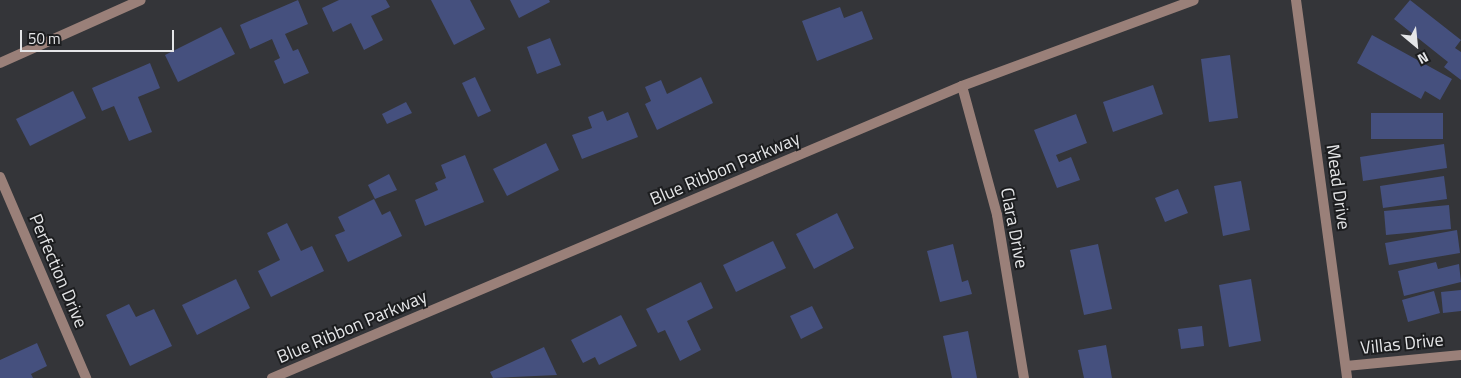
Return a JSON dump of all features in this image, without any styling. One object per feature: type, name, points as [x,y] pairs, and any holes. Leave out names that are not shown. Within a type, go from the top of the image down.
[{"type":"street","points":[[0,63],[141,0]]},
{"type":"street","name":"Blue Ribbon Parkway","points":[[272,378],[962,86],[1194,0]]},
{"type":"street","name":"Mead Drive","points":[[1296,0],[1347,378]]},
{"type":"street","name":"Clara Drive","points":[[962,86],[997,215],[1024,378]]},
{"type":"street","name":"Perfection Drive","points":[[0,177],[86,378]]},
{"type":"street","name":"Villas Drive","points":[[1346,366],[1461,355]]},
{"type":"building","points":[[298,0],[308,24],[285,34],[293,51],[298,49],[309,73],[284,84],[274,61],[280,58],[272,39],[250,49],[240,25]]},
{"type":"building","points":[[339,0],[386,0],[390,7],[371,16],[383,40],[364,50],[351,23],[333,32],[322,8]]},
{"type":"building","points":[[431,0],[470,0],[485,29],[454,45]]},
{"type":"building","points":[[510,0],[549,0],[550,2],[519,18]]},
{"type":"building","points":[[1410,0],[1461,40],[1455,48],[1461,52],[1461,80],[1444,67],[1448,62],[1394,19]]},
{"type":"building","points":[[840,7],[844,18],[862,11],[873,39],[817,61],[802,21]]},
{"type":"building","points":[[221,27],[235,54],[178,82],[165,55]]},
{"type":"building","points":[[1372,35],[1452,79],[1440,100],[1425,91],[1421,99],[1357,63]]},
{"type":"building","points":[[550,38],[561,65],[537,74],[527,47]]},
{"type":"building","points":[[1230,55],[1238,118],[1209,122],[1201,59]]},
{"type":"building","points":[[150,63],[160,88],[138,97],[152,132],[129,141],[114,106],[102,111],[92,88]]},
{"type":"building","points":[[475,77],[491,111],[478,117],[462,83]]},
{"type":"building","points":[[701,77],[713,103],[657,130],[645,104],[651,101],[645,87],[661,80],[667,94]]},
{"type":"building","points":[[1153,85],[1163,114],[1113,132],[1103,102]]},
{"type":"building","points":[[73,91],[86,118],[30,146],[16,119]]},
{"type":"building","points":[[406,102],[412,113],[387,124],[382,114]]},
{"type":"building","points":[[603,111],[607,121],[628,112],[638,137],[582,159],[572,135],[592,128],[588,117]]},
{"type":"building","points":[[1371,113],[1443,113],[1443,139],[1371,139]]},
{"type":"building","points":[[1076,114],[1087,143],[1056,155],[1059,162],[1071,157],[1080,180],[1057,188],[1034,130]]},
{"type":"building","points":[[546,143],[559,170],[507,196],[493,169]]},
{"type":"building","points":[[1444,144],[1447,168],[1363,181],[1360,157]]},
{"type":"building","points":[[465,155],[484,202],[425,226],[415,200],[438,190],[435,183],[446,178],[441,165]]},
{"type":"building","points":[[389,174],[397,190],[375,199],[368,185]]},
{"type":"building","points":[[1444,176],[1447,199],[1383,208],[1380,186]]},
{"type":"building","points":[[1241,181],[1250,230],[1223,236],[1214,186]]},
{"type":"building","points":[[1178,189],[1188,213],[1165,222],[1155,198]]},
{"type":"building","points":[[374,199],[382,215],[390,211],[402,236],[348,262],[335,235],[345,231],[338,217]]},
{"type":"building","points":[[1449,205],[1451,229],[1386,235],[1384,211]]},
{"type":"building","points":[[837,213],[854,248],[814,269],[796,234]]},
{"type":"building","points":[[287,223],[301,251],[312,246],[324,271],[271,297],[258,271],[280,260],[267,233]]},
{"type":"building","points":[[1457,230],[1460,253],[1389,265],[1385,243]]},
{"type":"building","points":[[773,241],[786,268],[736,292],[723,265]]},
{"type":"building","points":[[953,244],[962,282],[968,280],[972,294],[940,302],[927,251]]},
{"type":"building","points":[[1098,244],[1112,309],[1084,315],[1070,250]]},
{"type":"building","points":[[1436,262],[1438,269],[1459,264],[1461,282],[1404,296],[1398,271]]},
{"type":"building","points":[[236,279],[250,308],[197,335],[182,305]]},
{"type":"building","points":[[1251,279],[1261,341],[1229,347],[1219,285]]},
{"type":"building","points":[[701,282],[713,308],[687,321],[701,350],[680,361],[665,330],[658,333],[646,309]]},
{"type":"building","points":[[1461,290],[1461,311],[1443,313],[1441,292]]},
{"type":"building","points":[[1434,291],[1440,313],[1408,322],[1402,300]]},
{"type":"building","points":[[129,304],[136,317],[154,309],[172,346],[130,366],[106,315]]},
{"type":"building","points":[[812,306],[823,328],[801,339],[790,316]]},
{"type":"building","points":[[621,315],[637,346],[599,365],[595,357],[583,363],[571,340]]},
{"type":"building","points":[[1202,326],[1204,346],[1181,349],[1178,329]]},
{"type":"building","points":[[968,331],[977,378],[952,378],[943,336]]},
{"type":"building","points":[[37,343],[47,366],[31,374],[33,378],[0,378],[0,360]]},
{"type":"building","points":[[1106,345],[1112,378],[1084,378],[1078,350]]},
{"type":"building","points":[[544,347],[557,375],[493,378],[490,372]]}]
